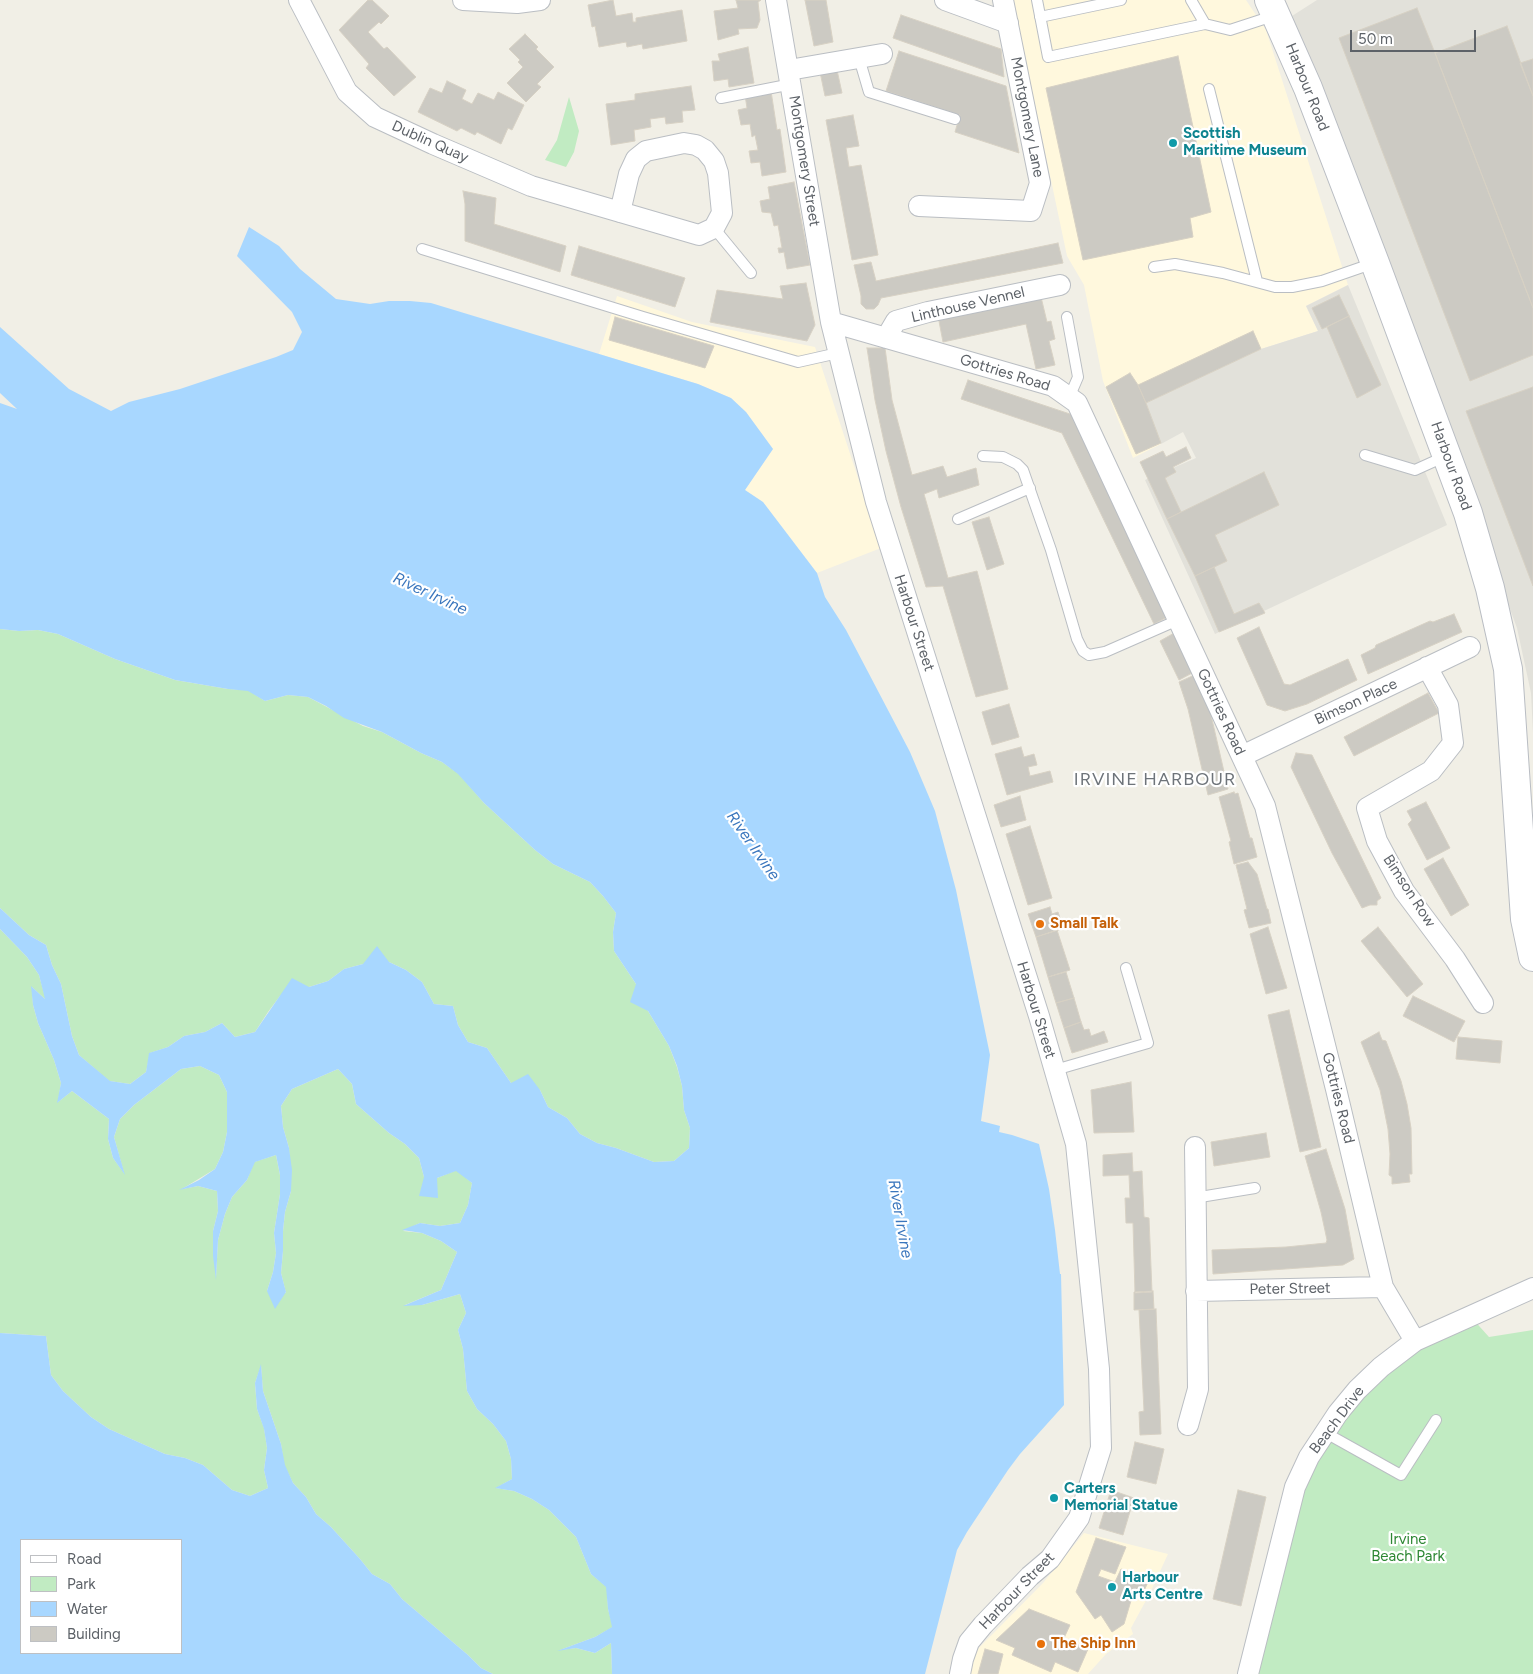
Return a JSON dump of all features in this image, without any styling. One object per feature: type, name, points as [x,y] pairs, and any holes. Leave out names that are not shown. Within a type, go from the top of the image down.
[{"type":"street","points":[[463,0],[517,3],[540,0]]},
{"type":"street","name":"Montgomery Street","points":[[776,0],[831,322]]},
{"type":"street","points":[[945,0],[1008,24]]},
{"type":"street","name":"Montgomery Lane","points":[[919,206],[1031,211],[1040,183],[1003,0]]},
{"type":"street","name":"Dublin Quay","points":[[307,3],[347,92],[374,117],[531,186],[699,235],[714,228]]},
{"type":"street","name":"Harbour Road","points":[[1273,7],[1308,88],[1375,263],[1468,513],[1487,578],[1508,669],[1525,918],[1533,957]]},
{"type":"street","points":[[790,77],[859,58],[882,54]]},
{"type":"street","points":[[620,212],[629,174],[636,159],[646,151],[684,143],[696,145],[705,150],[714,161],[718,173],[722,213],[714,228]]},
{"type":"street","name":"Linthouse Vennel","points":[[886,338],[896,322],[928,312],[1060,285]]},
{"type":"street","name":"Gottries Road","points":[[831,322],[1053,386],[1077,403],[1265,806],[1334,1080],[1383,1287],[1415,1340]]},
{"type":"street","name":"Harbour Street","points":[[831,322],[876,502],[1039,1016],[1076,1144],[1099,1369],[1101,1448],[1079,1518],[1050,1559],[1030,1576],[969,1642],[960,1674]]},
{"type":"street","name":"Bimson Place","points":[[1242,756],[1470,647]]},
{"type":"street","name":"Bimson Row","points":[[1428,668],[1448,705],[1453,743],[1431,771],[1367,808],[1377,841],[1404,890],[1455,959],[1483,1003]]},
{"type":"street","points":[[1188,1425],[1198,1389],[1194,1147]]},
{"type":"street","name":"Peter Street","points":[[1196,1291],[1383,1287]]},
{"type":"street","name":"Beach Drive","points":[[1248,1674],[1295,1487],[1309,1457],[1324,1432],[1357,1390],[1381,1367],[1415,1340],[1533,1288]]},
{"type":"lane","points":[[1037,0],[1048,57],[1206,24],[1230,30],[1273,7]]},
{"type":"lane","points":[[1040,17],[1121,0]]},
{"type":"lane","points":[[1191,0],[1206,24]]},
{"type":"lane","points":[[859,58],[869,92],[955,119]]},
{"type":"lane","points":[[721,98],[790,77]]},
{"type":"lane","points":[[1209,89],[1257,282]]},
{"type":"lane","points":[[714,228],[750,273]]},
{"type":"lane","points":[[422,249],[652,320],[798,362],[838,353]]},
{"type":"lane","points":[[1154,267],[1176,264],[1275,287],[1292,287],[1322,281],[1375,263]]},
{"type":"lane","points":[[1067,317],[1078,377],[1069,398]]},
{"type":"lane","points":[[1365,455],[1415,470],[1447,456]]},
{"type":"lane","points":[[983,456],[1004,457],[1017,464],[1023,470],[1051,550],[1077,639],[1083,651],[1089,655],[1105,652],[1178,620]]},
{"type":"lane","points":[[958,519],[1030,488]]},
{"type":"lane","points":[[1055,1070],[1148,1043],[1126,968]]},
{"type":"lane","points":[[1194,1198],[1255,1188]]},
{"type":"lane","points":[[1324,1432],[1401,1476],[1436,1420]]},
{"type":"shaded area","name":"Scottish Maritime Museum","points":[[1013,0],[1246,0],[1266,30],[1348,285],[1306,306],[1318,331],[1261,349],[1146,403],[1161,444],[1133,458],[1103,381],[1084,285],[1067,256]]},
{"type":"shaded area","points":[[1317,0],[1533,0],[1533,733],[1531,693],[1517,628],[1292,16]]},
{"type":"shaded area","points":[[1348,285],[1447,525],[1215,634],[1145,480],[1196,458],[1183,432],[1161,444],[1146,403],[1261,349],[1318,331],[1306,306]]},
{"type":"shaded area","points":[[617,296],[692,322],[815,347],[881,548],[817,573],[763,502],[745,490],[773,449],[746,412],[731,398],[698,384],[599,354]]},
{"type":"shaded area","points":[[1084,1533],[1168,1554],[1131,1628],[1133,1634],[1106,1654],[1088,1674],[968,1674],[971,1656],[1043,1583]]},
{"type":"green space","points":[[569,97],[579,131],[574,152],[566,167],[545,160],[557,140]]},
{"type":"green space","points":[[0,629],[38,630],[58,634],[115,659],[175,680],[228,689],[248,690],[265,701],[288,695],[308,697],[363,726],[382,732],[442,762],[459,774],[484,803],[535,850],[553,864],[590,882],[616,913],[613,932],[614,951],[636,984],[648,1011],[669,1046],[677,1067],[682,1086],[684,1110],[690,1128],[689,1148],[674,1161],[654,1162],[597,1143],[580,1134],[567,1118],[548,1107],[540,1090],[511,1083],[487,1048],[468,1042],[458,1025],[453,1006],[434,1004],[422,982],[406,970],[389,962],[363,964],[344,969],[328,981],[280,996],[255,1032],[235,1037],[222,1023],[205,1032],[184,1036],[168,1047],[150,1053],[146,1072],[130,1084],[109,1081],[79,1055],[72,1036],[61,984],[52,965],[46,945],[29,935],[0,908]]},
{"type":"green space","points":[[0,929],[27,957],[39,975],[46,1000],[32,987],[33,1005],[61,1083],[58,1102],[72,1091],[109,1119],[108,1139],[113,1158],[124,1173],[114,1137],[120,1119],[134,1105],[181,1069],[200,1066],[219,1075],[227,1092],[227,1132],[223,1152],[215,1169],[182,1189],[198,1186],[217,1191],[218,1211],[213,1231],[216,1277],[218,1240],[232,1197],[247,1180],[254,1162],[276,1155],[280,1175],[280,1194],[274,1233],[276,1253],[267,1291],[286,1293],[281,1273],[283,1231],[285,1212],[291,1191],[289,1148],[283,1127],[281,1106],[292,1089],[338,1069],[352,1084],[356,1104],[389,1133],[405,1144],[419,1158],[424,1177],[437,1178],[457,1170],[472,1183],[468,1205],[460,1223],[440,1226],[420,1223],[403,1231],[422,1233],[441,1241],[457,1252],[441,1290],[405,1305],[422,1305],[460,1294],[466,1313],[458,1330],[463,1349],[467,1391],[477,1409],[493,1424],[506,1441],[511,1459],[512,1479],[496,1488],[514,1491],[532,1499],[549,1510],[576,1537],[591,1574],[607,1587],[608,1609],[613,1627],[595,1637],[560,1650],[576,1648],[595,1653],[611,1643],[612,1674],[493,1674],[481,1668],[402,1599],[390,1584],[372,1574],[331,1527],[316,1514],[306,1497],[293,1483],[284,1465],[281,1444],[263,1391],[261,1366],[255,1383],[257,1409],[264,1428],[267,1448],[264,1470],[268,1488],[250,1496],[232,1490],[203,1465],[185,1458],[165,1454],[109,1429],[91,1417],[63,1391],[51,1375],[46,1336],[0,1333]]},
{"type":"green space","name":"Irvine Beach Park","points":[[1471,1317],[1489,1337],[1533,1330],[1533,1674],[1248,1674],[1309,1457],[1400,1353]]},
{"type":"water","name":"River Irvine","points":[[249,227],[279,246],[300,269],[336,299],[370,304],[389,301],[431,303],[698,384],[731,398],[746,412],[773,449],[745,490],[763,502],[817,573],[825,597],[846,630],[910,752],[935,811],[956,890],[990,1055],[981,1121],[1000,1126],[999,1132],[1039,1144],[1049,1189],[1061,1274],[1064,1405],[1008,1470],[957,1550],[925,1674],[612,1674],[611,1643],[595,1653],[576,1648],[557,1651],[595,1637],[612,1627],[606,1587],[591,1574],[576,1537],[549,1510],[532,1499],[514,1491],[495,1488],[512,1479],[511,1459],[506,1441],[493,1424],[477,1409],[467,1391],[463,1349],[458,1330],[466,1313],[460,1294],[422,1305],[403,1306],[441,1290],[457,1252],[441,1241],[422,1233],[402,1230],[420,1223],[440,1226],[460,1223],[468,1205],[472,1183],[456,1171],[437,1178],[438,1198],[419,1196],[424,1177],[419,1158],[405,1144],[389,1133],[356,1104],[352,1084],[338,1069],[292,1089],[281,1106],[283,1127],[289,1148],[292,1170],[291,1191],[285,1212],[283,1231],[281,1273],[286,1292],[275,1309],[267,1291],[276,1253],[274,1233],[280,1194],[280,1175],[276,1155],[255,1162],[247,1180],[232,1197],[218,1240],[216,1280],[213,1256],[213,1231],[218,1211],[217,1191],[198,1186],[179,1190],[215,1169],[223,1152],[227,1132],[227,1092],[219,1075],[200,1066],[181,1069],[134,1105],[120,1119],[114,1137],[125,1175],[113,1158],[108,1139],[109,1119],[72,1091],[57,1103],[61,1083],[33,1005],[31,986],[45,999],[39,975],[27,957],[0,929],[0,908],[29,935],[46,945],[52,965],[61,984],[72,1036],[79,1055],[110,1081],[130,1084],[146,1072],[149,1053],[168,1047],[184,1036],[205,1032],[222,1023],[235,1037],[255,1032],[292,978],[309,987],[328,981],[344,969],[363,964],[377,946],[389,962],[406,970],[422,982],[434,1004],[453,1006],[458,1025],[468,1042],[487,1048],[511,1083],[528,1074],[540,1090],[548,1107],[567,1118],[580,1134],[597,1143],[654,1162],[674,1161],[689,1148],[690,1128],[684,1110],[682,1086],[677,1066],[669,1046],[648,1011],[630,1002],[636,984],[614,951],[613,932],[616,913],[590,882],[553,864],[535,850],[484,803],[458,774],[442,762],[382,732],[344,718],[308,697],[288,695],[265,701],[248,691],[175,680],[115,659],[58,634],[38,630],[0,629],[0,403],[17,409],[0,393],[0,327],[69,389],[111,411],[129,402],[180,389],[276,357],[293,350],[302,332],[292,312],[237,256]]},
{"type":"water","points":[[0,1333],[46,1336],[51,1375],[63,1391],[91,1417],[109,1429],[165,1454],[185,1458],[203,1465],[232,1490],[250,1496],[268,1488],[264,1470],[267,1448],[264,1429],[257,1409],[255,1383],[261,1364],[263,1391],[281,1444],[285,1465],[293,1483],[306,1497],[316,1514],[331,1527],[372,1574],[390,1584],[402,1599],[481,1668],[493,1674],[0,1674]]},
{"type":"building","points":[[368,0],[372,0],[389,16],[381,24],[379,22],[368,32],[384,49],[387,47],[416,77],[394,96],[366,68],[369,64],[339,30]]},
{"type":"building","points":[[613,0],[616,16],[632,13],[633,22],[636,22],[636,18],[682,10],[687,41],[643,49],[642,44],[627,47],[626,42],[599,47],[595,26],[592,27],[588,5]]},
{"type":"building","points":[[736,0],[761,0],[758,2],[760,20],[757,28],[738,29],[739,34],[718,40],[714,11],[738,8]]},
{"type":"building","points":[[805,0],[826,0],[833,42],[814,46]]},
{"type":"building","points":[[1417,8],[1533,308],[1533,355],[1470,381],[1339,38]]},
{"type":"building","points":[[901,15],[1001,49],[1004,77],[893,38]]},
{"type":"building","points":[[1507,26],[1533,96],[1533,308],[1435,53]]},
{"type":"building","points":[[525,34],[538,47],[536,49],[554,67],[537,84],[541,87],[526,102],[507,83],[523,67],[518,62],[520,60],[509,49]]},
{"type":"building","points":[[748,47],[754,83],[729,87],[728,79],[714,81],[712,61],[720,61],[718,54]]},
{"type":"building","points":[[899,51],[1006,86],[1019,153],[955,132],[960,115],[886,91]]},
{"type":"building","points":[[1178,56],[1211,212],[1190,218],[1193,237],[1083,260],[1046,88]]},
{"type":"building","points":[[1533,59],[1533,96],[1520,63]]},
{"type":"building","points":[[837,70],[842,93],[825,96],[820,72]]},
{"type":"building","points":[[447,81],[466,90],[462,99],[472,104],[478,93],[494,100],[498,92],[524,105],[512,130],[508,128],[501,144],[477,132],[475,135],[461,128],[457,131],[418,112],[430,88],[442,93]]},
{"type":"building","points":[[691,86],[695,110],[682,111],[683,122],[666,124],[665,117],[650,119],[651,127],[634,130],[635,141],[611,145],[606,104],[635,100],[635,94]]},
{"type":"building","points":[[771,91],[777,130],[780,129],[786,172],[762,176],[760,162],[751,163],[749,151],[758,150],[755,135],[752,137],[750,124],[741,125],[738,110],[747,108],[745,95]]},
{"type":"building","points":[[853,115],[859,146],[846,148],[849,167],[861,165],[878,255],[852,260],[826,120]]},
{"type":"building","points":[[794,182],[810,265],[787,269],[784,252],[779,253],[778,248],[782,248],[778,225],[774,226],[771,213],[762,212],[760,201],[770,199],[768,187]]},
{"type":"building","points":[[463,191],[496,198],[494,224],[566,246],[560,272],[465,241]]},
{"type":"building","points":[[1058,243],[1063,263],[881,298],[874,309],[866,309],[861,304],[854,265],[871,262],[876,281]]},
{"type":"building","points":[[579,246],[685,278],[675,307],[571,275]]},
{"type":"building","points":[[806,283],[815,325],[807,341],[710,322],[717,290],[783,299],[780,286]]},
{"type":"building","points":[[1339,295],[1349,316],[1322,329],[1312,308]]},
{"type":"building","points":[[1041,297],[1047,322],[1051,321],[1055,339],[1049,341],[1055,365],[1036,369],[1026,324],[943,342],[938,316],[959,312],[960,316]]},
{"type":"building","points":[[1349,316],[1381,385],[1357,398],[1327,327]]},
{"type":"building","points":[[615,317],[714,346],[705,368],[609,340]]},
{"type":"building","points":[[1253,331],[1261,349],[1146,403],[1138,385]]},
{"type":"building","points":[[867,348],[885,348],[892,400],[912,475],[943,466],[947,477],[976,468],[979,485],[939,498],[937,489],[924,494],[948,578],[977,571],[1008,689],[976,697],[943,586],[926,587],[886,451],[875,400]]},
{"type":"building","points":[[1130,373],[1146,403],[1161,443],[1136,454],[1106,387]]},
{"type":"building","points":[[968,380],[1076,416],[1173,614],[1154,624],[1062,433],[961,399]]},
{"type":"building","points":[[1533,387],[1533,586],[1466,411]]},
{"type":"building","points":[[1186,447],[1191,458],[1173,467],[1176,472],[1165,478],[1181,512],[1167,519],[1140,462],[1163,451],[1166,457]]},
{"type":"building","points":[[1264,472],[1279,505],[1215,535],[1227,561],[1195,576],[1167,519]]},
{"type":"building","points":[[989,517],[1004,564],[987,570],[972,522]]},
{"type":"building","points":[[1214,567],[1234,614],[1259,603],[1265,613],[1219,632],[1195,576]]},
{"type":"building","points":[[1454,614],[1462,632],[1368,674],[1361,655],[1375,648],[1376,645],[1430,621],[1433,622]]},
{"type":"building","points":[[1259,627],[1284,684],[1290,685],[1348,659],[1357,680],[1307,704],[1285,711],[1267,705],[1237,638]]},
{"type":"building","points":[[1176,632],[1194,672],[1179,680],[1160,641]]},
{"type":"building","points":[[1197,674],[1208,702],[1228,789],[1208,795],[1188,709],[1179,682]]},
{"type":"building","points":[[1428,693],[1439,713],[1354,756],[1344,737]]},
{"type":"building","points":[[1009,704],[1019,737],[992,745],[982,712]]},
{"type":"building","points":[[1021,747],[1024,757],[1034,754],[1037,765],[1028,767],[1030,776],[1050,771],[1053,782],[1007,795],[995,754]]},
{"type":"building","points":[[1296,753],[1312,755],[1381,898],[1377,901],[1377,905],[1362,908],[1332,853],[1291,767]]},
{"type":"building","points":[[1234,792],[1235,794],[1238,793],[1257,857],[1234,864],[1229,842],[1231,841],[1219,797]]},
{"type":"building","points":[[1020,796],[1026,820],[1001,827],[994,805]]},
{"type":"building","points":[[1426,802],[1450,848],[1427,860],[1408,824],[1412,820],[1407,811]]},
{"type":"building","points":[[1030,826],[1052,898],[1028,905],[1006,834]]},
{"type":"building","points":[[1443,858],[1469,905],[1451,916],[1424,869]]},
{"type":"building","points":[[1248,862],[1257,874],[1271,923],[1249,928],[1244,910],[1247,909],[1236,865]]},
{"type":"building","points":[[1050,907],[1052,914],[1058,912],[1061,921],[1065,919],[1068,927],[1036,937],[1028,914]]},
{"type":"building","points":[[1268,927],[1287,988],[1266,994],[1250,934]]},
{"type":"building","points":[[1378,927],[1423,984],[1407,997],[1361,941]]},
{"type":"building","points":[[1057,930],[1070,970],[1048,977],[1036,937]]},
{"type":"building","points":[[1066,972],[1074,998],[1056,1003],[1048,977]]},
{"type":"building","points":[[1413,996],[1465,1021],[1454,1042],[1403,1016]]},
{"type":"building","points":[[1074,998],[1081,1022],[1064,1028],[1056,1003]]},
{"type":"building","points":[[1289,1010],[1321,1147],[1300,1152],[1268,1015]]},
{"type":"building","points":[[1081,1022],[1084,1030],[1089,1029],[1091,1036],[1104,1031],[1108,1042],[1072,1053],[1064,1028]]},
{"type":"building","points":[[1379,1032],[1382,1040],[1386,1041],[1401,1081],[1407,1104],[1411,1128],[1412,1174],[1409,1174],[1410,1182],[1392,1184],[1392,1177],[1389,1175],[1388,1129],[1380,1090],[1361,1042]]},
{"type":"building","points":[[1458,1037],[1502,1041],[1500,1063],[1456,1059]]},
{"type":"building","points":[[1131,1082],[1134,1132],[1094,1133],[1091,1090]]},
{"type":"building","points":[[1266,1133],[1270,1157],[1214,1166],[1211,1142]]},
{"type":"building","points":[[1326,1149],[1345,1209],[1354,1259],[1343,1265],[1213,1274],[1212,1250],[1286,1247],[1326,1243],[1321,1212],[1305,1156]]},
{"type":"building","points":[[1132,1153],[1133,1172],[1142,1171],[1144,1217],[1149,1218],[1152,1292],[1135,1293],[1133,1223],[1126,1223],[1125,1198],[1130,1198],[1129,1175],[1103,1176],[1103,1155]]},
{"type":"building","points":[[1153,1291],[1154,1309],[1134,1310],[1134,1292]]},
{"type":"building","points":[[1156,1309],[1161,1434],[1140,1435],[1139,1412],[1144,1411],[1139,1310]]},
{"type":"building","points":[[1135,1442],[1164,1449],[1156,1484],[1127,1477]]},
{"type":"building","points":[[1111,1490],[1134,1498],[1123,1535],[1099,1528]]},
{"type":"building","points":[[1238,1490],[1266,1497],[1241,1606],[1213,1599]]},
{"type":"building","name":"Harbour Arts Centre","points":[[1096,1538],[1126,1547],[1115,1574],[1101,1569],[1098,1576],[1115,1582],[1121,1569],[1150,1578],[1141,1597],[1133,1594],[1124,1624],[1112,1632],[1101,1615],[1095,1619],[1076,1592]]},
{"type":"building","name":"The Ship Inn","points":[[1029,1609],[1070,1625],[1064,1638],[1088,1649],[1078,1672],[1055,1662],[1051,1672],[1012,1655],[1015,1648],[996,1640]]},
{"type":"building","points":[[985,1649],[1003,1654],[998,1674],[978,1674]]},
{"type":"place","name":"Scottish Maritime Museum","points":[[1173,143]]},
{"type":"place","name":"Small Talk","points":[[1040,924]]},
{"type":"place","name":"Carters Memorial Statue","points":[[1054,1498]]},
{"type":"place","name":"Harbour Arts Centre","points":[[1112,1587]]},
{"type":"place","name":"The Ship Inn","points":[[1041,1644]]},
{"type":"district","name":"IRVINE HARBOUR","points":[[1155,780]]}]
